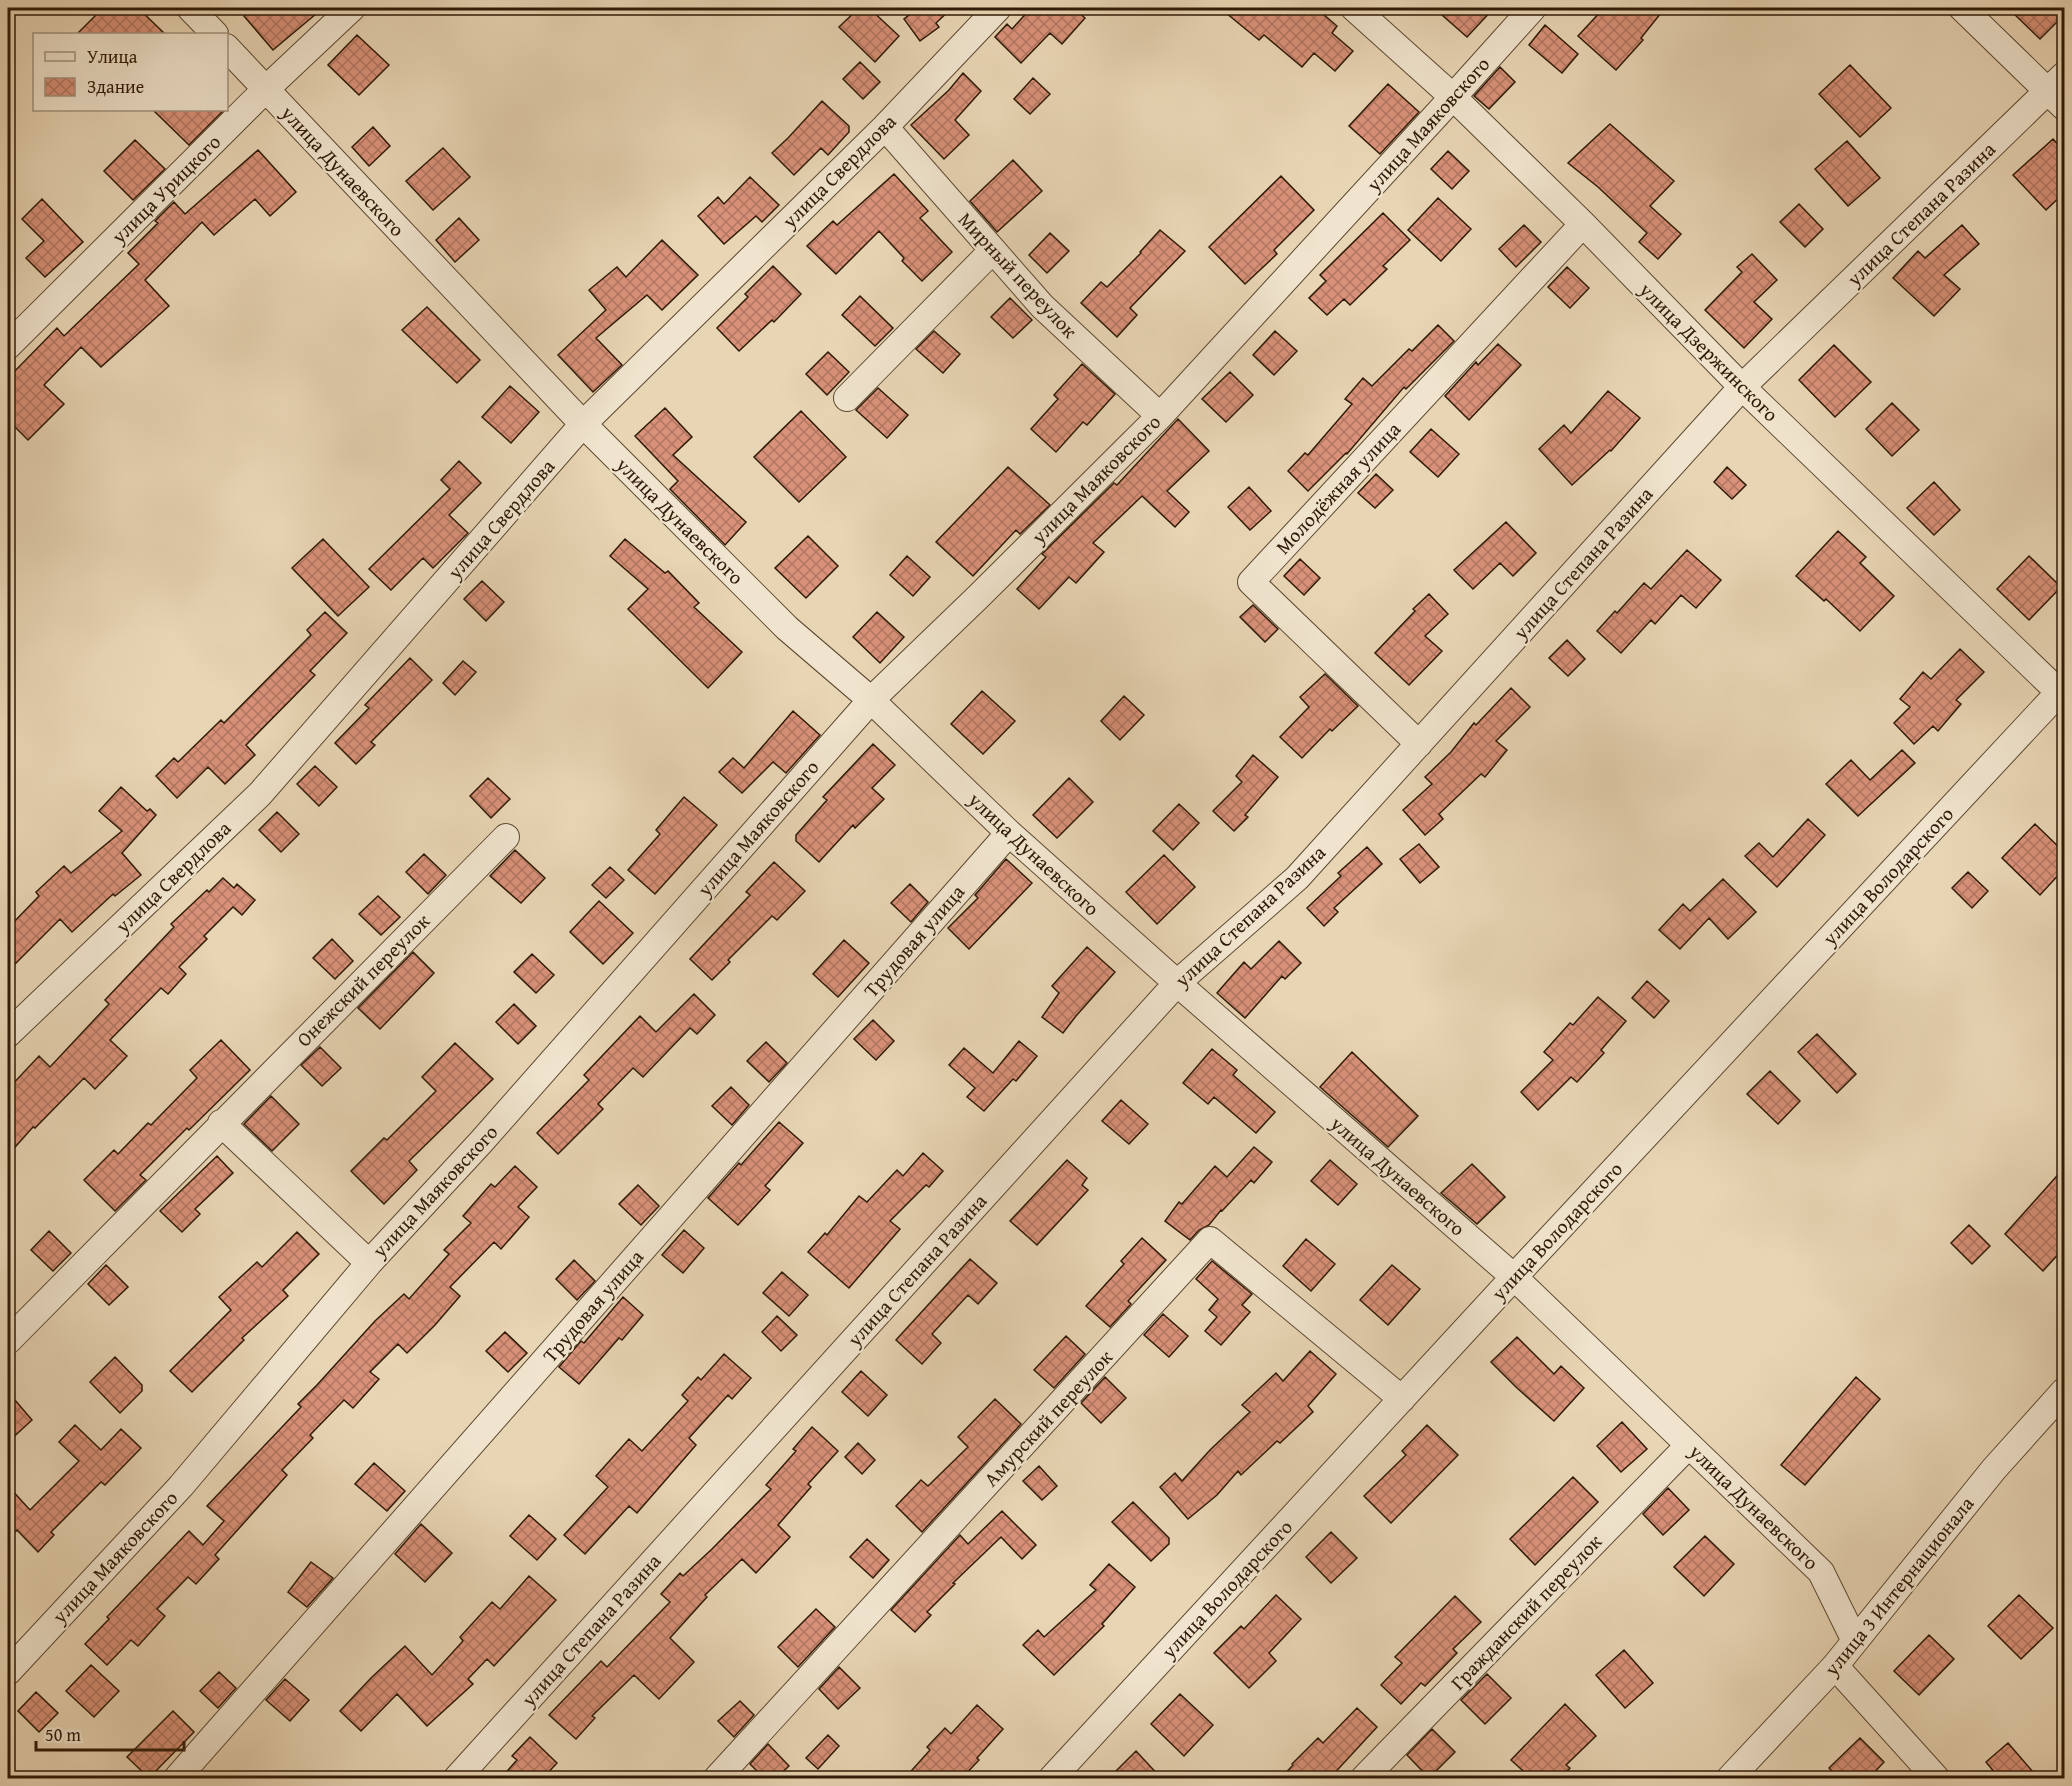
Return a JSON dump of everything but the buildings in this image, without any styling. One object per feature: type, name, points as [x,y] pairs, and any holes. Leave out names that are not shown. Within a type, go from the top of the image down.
[{"type":"street","points":[[190,8],[214,33]]},
{"type":"street","name":"улица Урицкого","points":[[8,346],[266,89],[352,8]]},
{"type":"street","name":"улица Свердлова","points":[[8,1034],[260,794],[583,424],[885,127],[998,8]]},
{"type":"street","name":"улица Дзержинского","points":[[1354,8],[1454,97],[1583,224],[1742,387],[2063,692]]},
{"type":"street","name":"улица Маяковского","points":[[8,1672],[181,1486],[369,1263],[481,1142],[871,700],[987,589],[1160,416],[1533,8]]},
{"type":"street","points":[[1962,8],[2059,91]]},
{"type":"street","name":"улица Дунаевского","points":[[228,49],[583,424],[787,628],[871,700],[1009,833],[1177,983],[1514,1277],[1821,1572],[1855,1641]]},
{"type":"street","name":"улица Степана Разина","points":[[457,1779],[1177,983],[1297,879],[1742,387],[2059,91]]},
{"type":"street","name":"Мирный переулок","points":[[885,127],[1042,306],[1160,416]]},
{"type":"street","name":"Молодёжная улица","points":[[1419,744],[1251,582],[1583,224]]},
{"type":"street","points":[[847,398],[993,250]]},
{"type":"street","name":"улица Володарского","points":[[1052,1779],[1514,1277],[2063,692]]},
{"type":"street","name":"Трудовая улица","points":[[177,1779],[1009,833]]},
{"type":"street","name":"Онежский переулок","points":[[8,1341],[506,837]]},
{"type":"street","points":[[220,1124],[369,1263]]},
{"type":"street","name":"Амурский переулок","points":[[717,1779],[1210,1240],[1402,1399]]},
{"type":"street","name":"улица 3 Интернационала","points":[[1730,1779],[1835,1666],[1994,1469],[2064,1391]]},
{"type":"street","name":"Гражданский переулок","points":[[1364,1779],[1689,1444]]},
{"type":"street","points":[[1835,1666],[1936,1779]]}]
